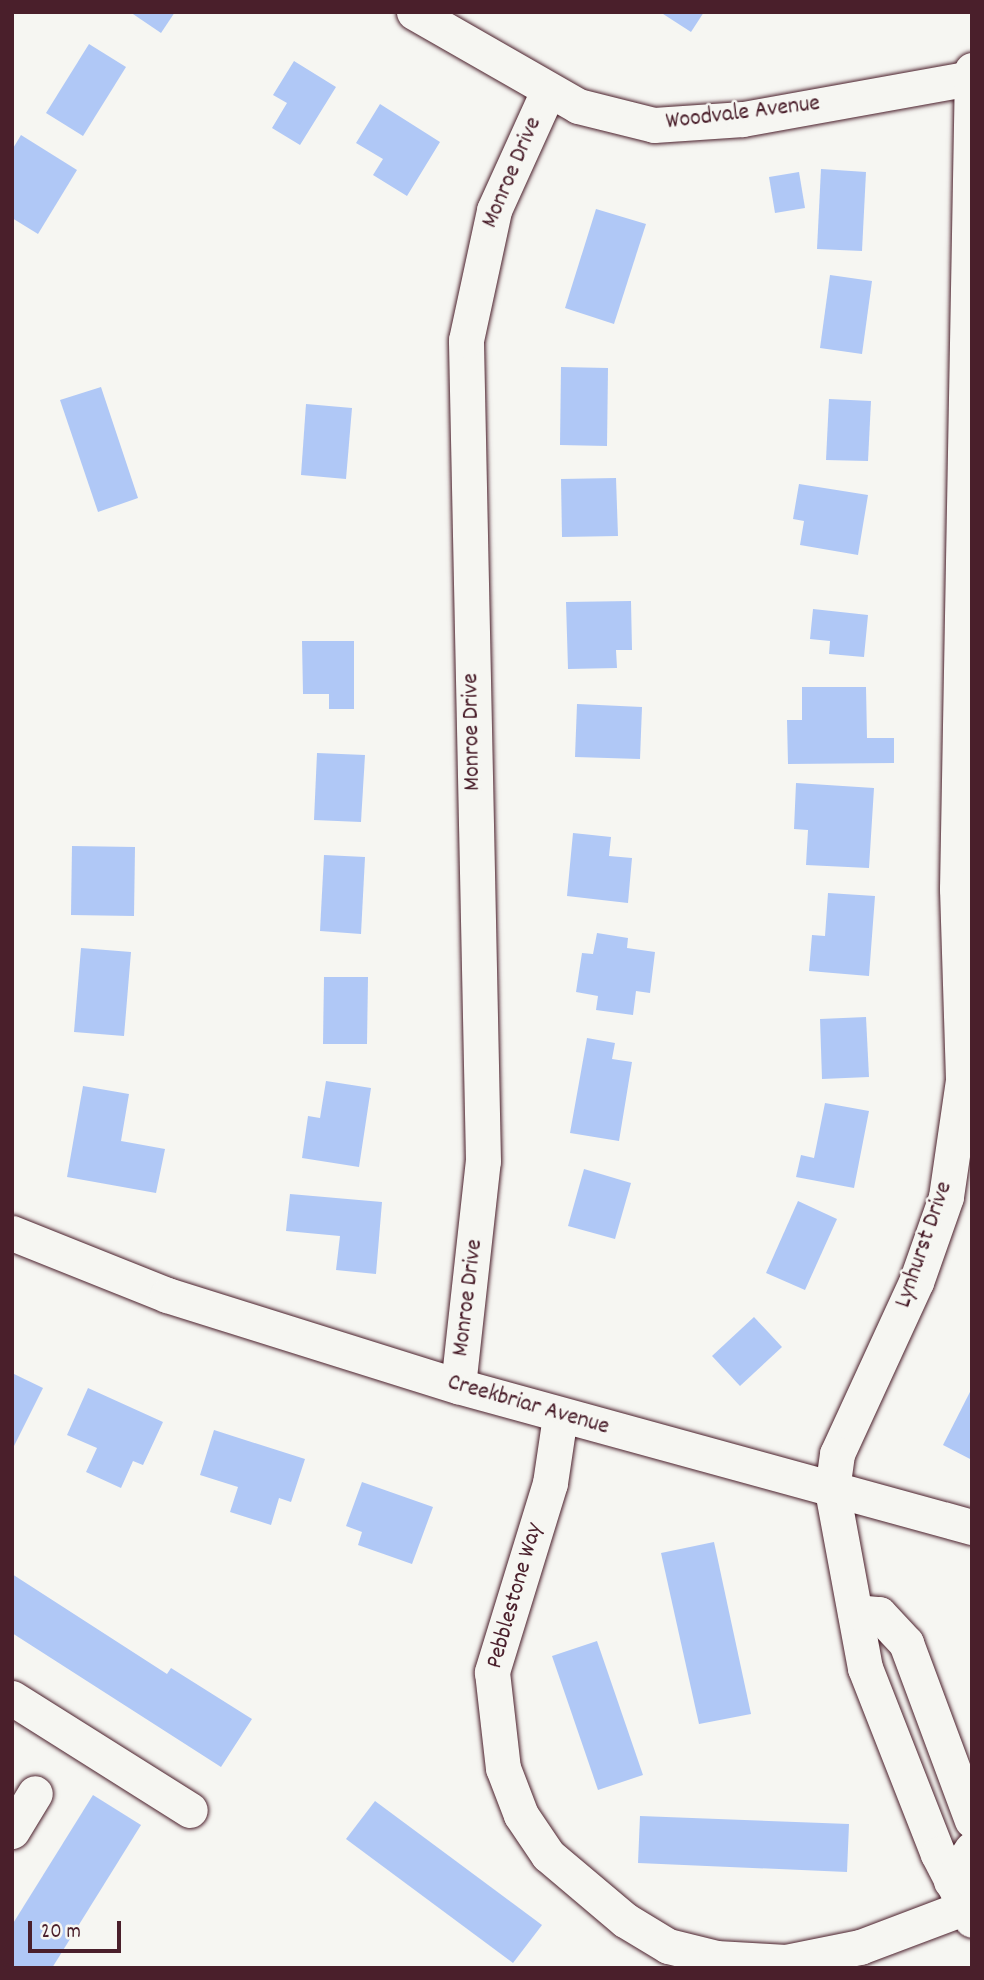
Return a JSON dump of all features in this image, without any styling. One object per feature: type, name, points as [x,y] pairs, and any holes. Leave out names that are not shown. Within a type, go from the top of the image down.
[{"type":"street","name":"Woodvale Avenue","points":[[414,12],[548,92],[629,121],[693,125],[971,75]]},
{"type":"street","name":"Lynhurst Drive","points":[[962,1903],[865,1668],[832,1490],[837,1454],[916,1282],[946,1197],[962,1080],[957,889],[971,75]]},
{"type":"street","name":"Monroe Drive","points":[[458,1386],[482,1161],[466,340],[494,210],[548,92]]},
{"type":"street","name":"Creekbriar Avenue","points":[[12,1233],[167,1295],[458,1386],[972,1527]]},
{"type":"street","name":"Pebblestone Way","points":[[561,1416],[550,1483],[492,1672],[503,1768],[521,1815],[548,1855],[625,1920],[668,1946],[716,1958],[786,1962],[860,1948],[962,1903]]},
{"type":"street","points":[[855,1612],[879,1614],[906,1643],[972,1820]]},
{"type":"street","points":[[12,1698],[190,1810]]},
{"type":"street","points":[[12,1831],[35,1793]]},
{"type":"street","points":[[962,1903],[972,1849]]},
{"type":"building","points":[[130,12],[175,12],[161,33]]},
{"type":"building","points":[[660,12],[704,12],[691,32]]},
{"type":"building","points":[[89,44],[126,67],[83,136],[46,113]]},
{"type":"building","points":[[294,61],[336,87],[300,145],[272,128],[287,103],[273,95]]},
{"type":"building","points":[[380,104],[440,142],[407,196],[373,175],[383,159],[356,143]]},
{"type":"building","points":[[21,135],[77,170],[38,234],[12,218],[12,150]]},
{"type":"building","points":[[821,169],[866,172],[862,251],[817,249]]},
{"type":"building","points":[[799,172],[805,208],[775,213],[769,177]]},
{"type":"building","points":[[596,209],[646,224],[614,324],[565,308]]},
{"type":"building","points":[[830,275],[872,281],[862,354],[820,348]]},
{"type":"building","points":[[561,367],[608,368],[607,446],[560,445]]},
{"type":"building","points":[[101,387],[138,498],[98,512],[60,400]]},
{"type":"building","points":[[829,399],[871,401],[868,461],[826,460]]},
{"type":"building","points":[[306,404],[352,408],[346,479],[301,475]]},
{"type":"building","points":[[616,478],[618,536],[562,537],[561,479]]},
{"type":"building","points":[[799,484],[868,495],[858,555],[800,545],[804,521],[793,519]]},
{"type":"building","points":[[631,601],[632,650],[616,650],[617,668],[568,669],[566,602]]},
{"type":"building","points":[[813,609],[868,615],[864,657],[829,654],[830,641],[810,639]]},
{"type":"building","points":[[302,641],[354,641],[354,709],[329,709],[329,694],[303,694]]},
{"type":"building","points":[[802,687],[866,687],[867,738],[894,738],[894,763],[788,764],[787,720],[802,720]]},
{"type":"building","points":[[577,704],[642,707],[640,759],[575,757]]},
{"type":"building","points":[[317,753],[365,755],[361,822],[314,820]]},
{"type":"building","points":[[796,783],[874,788],[869,868],[806,865],[808,830],[794,829]]},
{"type":"building","points":[[573,833],[611,837],[609,856],[632,858],[628,903],[567,896]]},
{"type":"building","points":[[72,846],[135,847],[134,916],[71,915]]},
{"type":"building","points":[[324,855],[365,857],[361,934],[320,931]]},
{"type":"building","points":[[828,893],[875,896],[869,976],[809,971],[812,935],[825,936]]},
{"type":"building","points":[[597,933],[628,938],[627,948],[655,952],[650,993],[636,991],[633,1015],[596,1010],[598,996],[576,992],[582,953],[593,954]]},
{"type":"building","points":[[81,948],[131,952],[124,1036],[74,1032]]},
{"type":"building","points":[[324,977],[368,977],[367,1044],[323,1044]]},
{"type":"building","points":[[866,1017],[869,1077],[822,1079],[820,1019]]},
{"type":"building","points":[[587,1038],[615,1043],[612,1059],[632,1062],[619,1141],[570,1133]]},
{"type":"building","points":[[326,1081],[371,1088],[359,1167],[302,1158],[308,1116],[320,1118]]},
{"type":"building","points":[[83,1086],[129,1094],[121,1141],[165,1149],[156,1193],[67,1177]]},
{"type":"building","points":[[825,1103],[869,1111],[854,1188],[796,1177],[801,1155],[814,1158]]},
{"type":"building","points":[[584,1169],[631,1183],[615,1239],[568,1226]]},
{"type":"building","points":[[290,1194],[382,1202],[376,1274],[336,1270],[340,1236],[286,1231]]},
{"type":"building","points":[[798,1201],[837,1219],[805,1290],[766,1273]]},
{"type":"building","points":[[754,1317],[782,1347],[740,1386],[712,1356]]},
{"type":"building","points":[[12,1373],[43,1388],[12,1450]]},
{"type":"building","points":[[88,1388],[163,1422],[143,1465],[133,1461],[121,1488],[86,1472],[97,1448],[67,1435]]},
{"type":"building","points":[[972,1388],[972,1460],[943,1445]]},
{"type":"building","points":[[214,1430],[305,1459],[291,1502],[279,1498],[271,1525],[230,1512],[238,1487],[200,1475]]},
{"type":"building","points":[[362,1482],[433,1507],[412,1564],[358,1545],[362,1532],[346,1526]]},
{"type":"building","points":[[714,1542],[751,1714],[699,1724],[661,1553]]},
{"type":"building","points":[[12,1574],[167,1674],[171,1668],[252,1719],[221,1767],[12,1633]]},
{"type":"building","points":[[597,1641],[643,1775],[598,1790],[552,1656]]},
{"type":"building","points":[[93,1795],[141,1825],[52,1968],[12,1968],[12,1925]]},
{"type":"building","points":[[375,1801],[542,1925],[513,1963],[346,1839]]},
{"type":"building","points":[[640,1816],[849,1824],[847,1872],[638,1863]]}]
